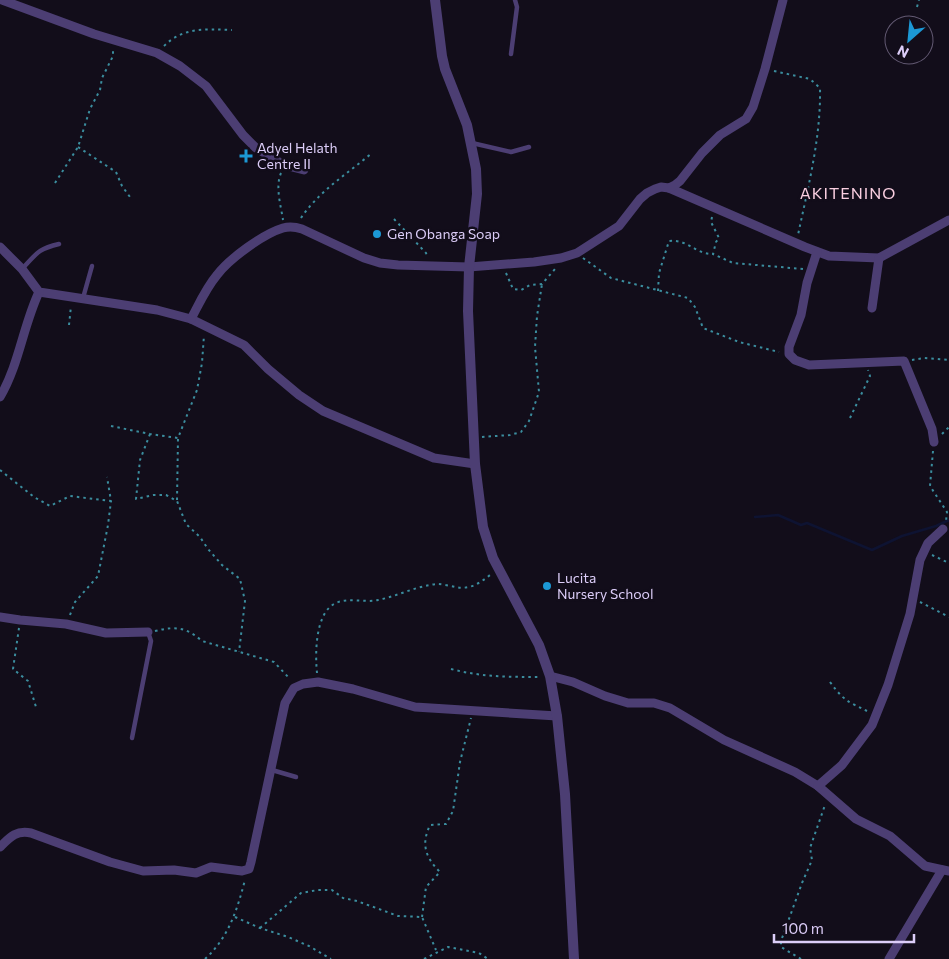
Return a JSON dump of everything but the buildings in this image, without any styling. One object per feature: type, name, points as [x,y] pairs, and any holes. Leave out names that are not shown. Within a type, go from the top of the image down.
[{"type":"street","points":[[2,0],[157,53],[180,66],[206,86],[243,135],[256,148],[284,165],[304,170]]},
{"type":"street","points":[[435,0],[442,56],[472,143],[476,169],[477,194],[469,267],[468,310],[475,464],[484,527],[487,542],[498,568],[536,638],[550,676],[557,716],[569,835],[574,959]]},
{"type":"street","points":[[669,188],[680,180],[720,134],[746,120],[753,107],[765,69],[783,0]]},
{"type":"street","points":[[191,319],[209,286],[228,263],[258,241],[284,227],[295,227],[364,258],[380,263],[398,266],[469,267],[534,262],[561,258],[577,252],[612,231],[647,193],[661,187],[669,188],[829,256],[879,258],[949,220]]},
{"type":"street","points":[[0,247],[22,269],[39,292],[158,310],[191,319],[244,344],[268,369],[299,395],[323,411],[434,458],[475,464]]},
{"type":"street","points":[[817,252],[810,270],[801,315],[789,347],[789,354],[795,360],[809,364],[904,361],[932,429],[934,442]]},
{"type":"street","points":[[872,308],[879,258]]},
{"type":"street","points":[[0,397],[10,378],[28,316],[39,292]]},
{"type":"street","points":[[818,786],[842,765],[872,725],[888,685],[914,598],[923,551],[943,529]]},
{"type":"street","points":[[0,617],[66,624],[106,633],[148,632]]},
{"type":"street","points":[[550,676],[574,682],[628,703],[654,703],[670,708],[724,740],[795,772],[818,786],[856,819],[890,836],[925,866],[946,870],[889,959]]},
{"type":"street","points":[[0,847],[11,836],[21,832],[31,833],[110,862],[143,871],[174,870],[196,873],[211,867],[242,871],[248,868],[272,770],[285,703],[294,688],[303,684],[318,682],[353,689],[415,707],[557,716]]},
{"type":"lane","points":[[511,54],[517,7],[515,0]]},
{"type":"lane","points":[[472,143],[511,152],[529,147]]},
{"type":"lane","points":[[22,269],[37,252],[59,244]]},
{"type":"lane","points":[[83,298],[92,266]]},
{"type":"lane","points":[[132,738],[151,641],[148,632]]},
{"type":"lane","points":[[272,770],[296,776]]},
{"type":"path","points":[[916,7],[919,0]]},
{"type":"path","points":[[157,53],[174,37],[186,31],[202,29],[232,30]]},
{"type":"path","points":[[55,183],[78,147],[90,110],[100,90],[102,78],[113,56],[112,39]]},
{"type":"path","points":[[765,69],[810,79],[820,88],[820,110],[814,154],[796,242]]},
{"type":"path","points":[[78,147],[116,172],[122,186],[130,197]]},
{"type":"path","points":[[295,227],[325,190],[351,172],[372,153]]},
{"type":"path","points":[[284,165],[279,177],[279,200],[284,227]]},
{"type":"path","points":[[713,254],[719,238],[711,222],[714,208]]},
{"type":"path","points":[[394,218],[426,253],[430,266]]},
{"type":"path","points":[[658,291],[660,273],[669,241],[679,240],[704,254],[713,254],[723,260],[734,263],[810,270]]},
{"type":"path","points":[[577,252],[611,278],[688,298],[695,307],[703,328],[739,342],[789,354]]},
{"type":"path","points":[[474,437],[510,436],[521,432],[529,421],[539,392],[535,348],[542,284],[550,276],[561,258]]},
{"type":"path","points":[[502,265],[513,289],[521,290],[530,284],[542,284]]},
{"type":"path","points":[[69,325],[72,296]]},
{"type":"path","points":[[204,325],[204,345],[197,390],[178,438],[177,501],[186,524],[200,537],[222,565],[240,579],[245,601],[239,652]]},
{"type":"path","points":[[904,361],[924,358],[949,360]]},
{"type":"path","points":[[850,418],[870,376],[866,363]]},
{"type":"path","points":[[111,426],[178,438]]},
{"type":"path","points":[[150,434],[140,460],[136,499],[153,495],[166,495],[177,501]]},
{"type":"path","points":[[934,442],[930,486],[947,512],[943,529]]},
{"type":"path","points":[[0,470],[34,497],[50,506],[70,496],[111,501]]},
{"type":"path","points":[[66,624],[75,602],[98,576],[111,501],[107,476]]},
{"type":"path","points":[[923,551],[949,563]]},
{"type":"path","points":[[318,682],[317,635],[327,608],[337,602],[376,600],[439,584],[464,588],[479,583],[498,568]]},
{"type":"path","points":[[914,598],[949,617]]},
{"type":"path","points":[[20,620],[13,669],[28,681],[36,707]]},
{"type":"path","points":[[148,632],[173,627],[193,634],[202,641],[274,662],[289,677],[294,688]]},
{"type":"path","points":[[451,668],[470,674],[503,677],[550,676]]},
{"type":"path","points":[[830,682],[850,704],[876,715]]},
{"type":"path","points":[[436,950],[422,917],[426,886],[440,872],[429,861],[425,836],[430,825],[446,824],[453,811],[460,762],[473,712]]},
{"type":"path","points":[[801,959],[784,950],[781,947],[781,941],[812,860],[810,848],[829,796]]},
{"type":"path","points":[[206,959],[218,948],[234,917],[248,868]]},
{"type":"path","points":[[260,928],[301,893],[318,890],[332,890],[343,898],[357,900],[398,916],[422,917]]},
{"type":"path","points":[[234,917],[309,946],[331,959]]},
{"type":"path","points":[[424,959],[448,947],[480,953],[488,959]]},
{"type":"waterway","points":[[755,517],[778,515],[801,525],[807,523],[872,550],[902,536],[949,520]]},
{"type":"place","name":"Adyel Helath Centre II","points":[[246,156]]},
{"type":"place","name":"Gen Obanga Soap","points":[[377,234]]},
{"type":"place","name":"Lucita Nursery School","points":[[547,586]]},
{"type":"district","name":"AKITENINO","points":[[848,193]]}]
